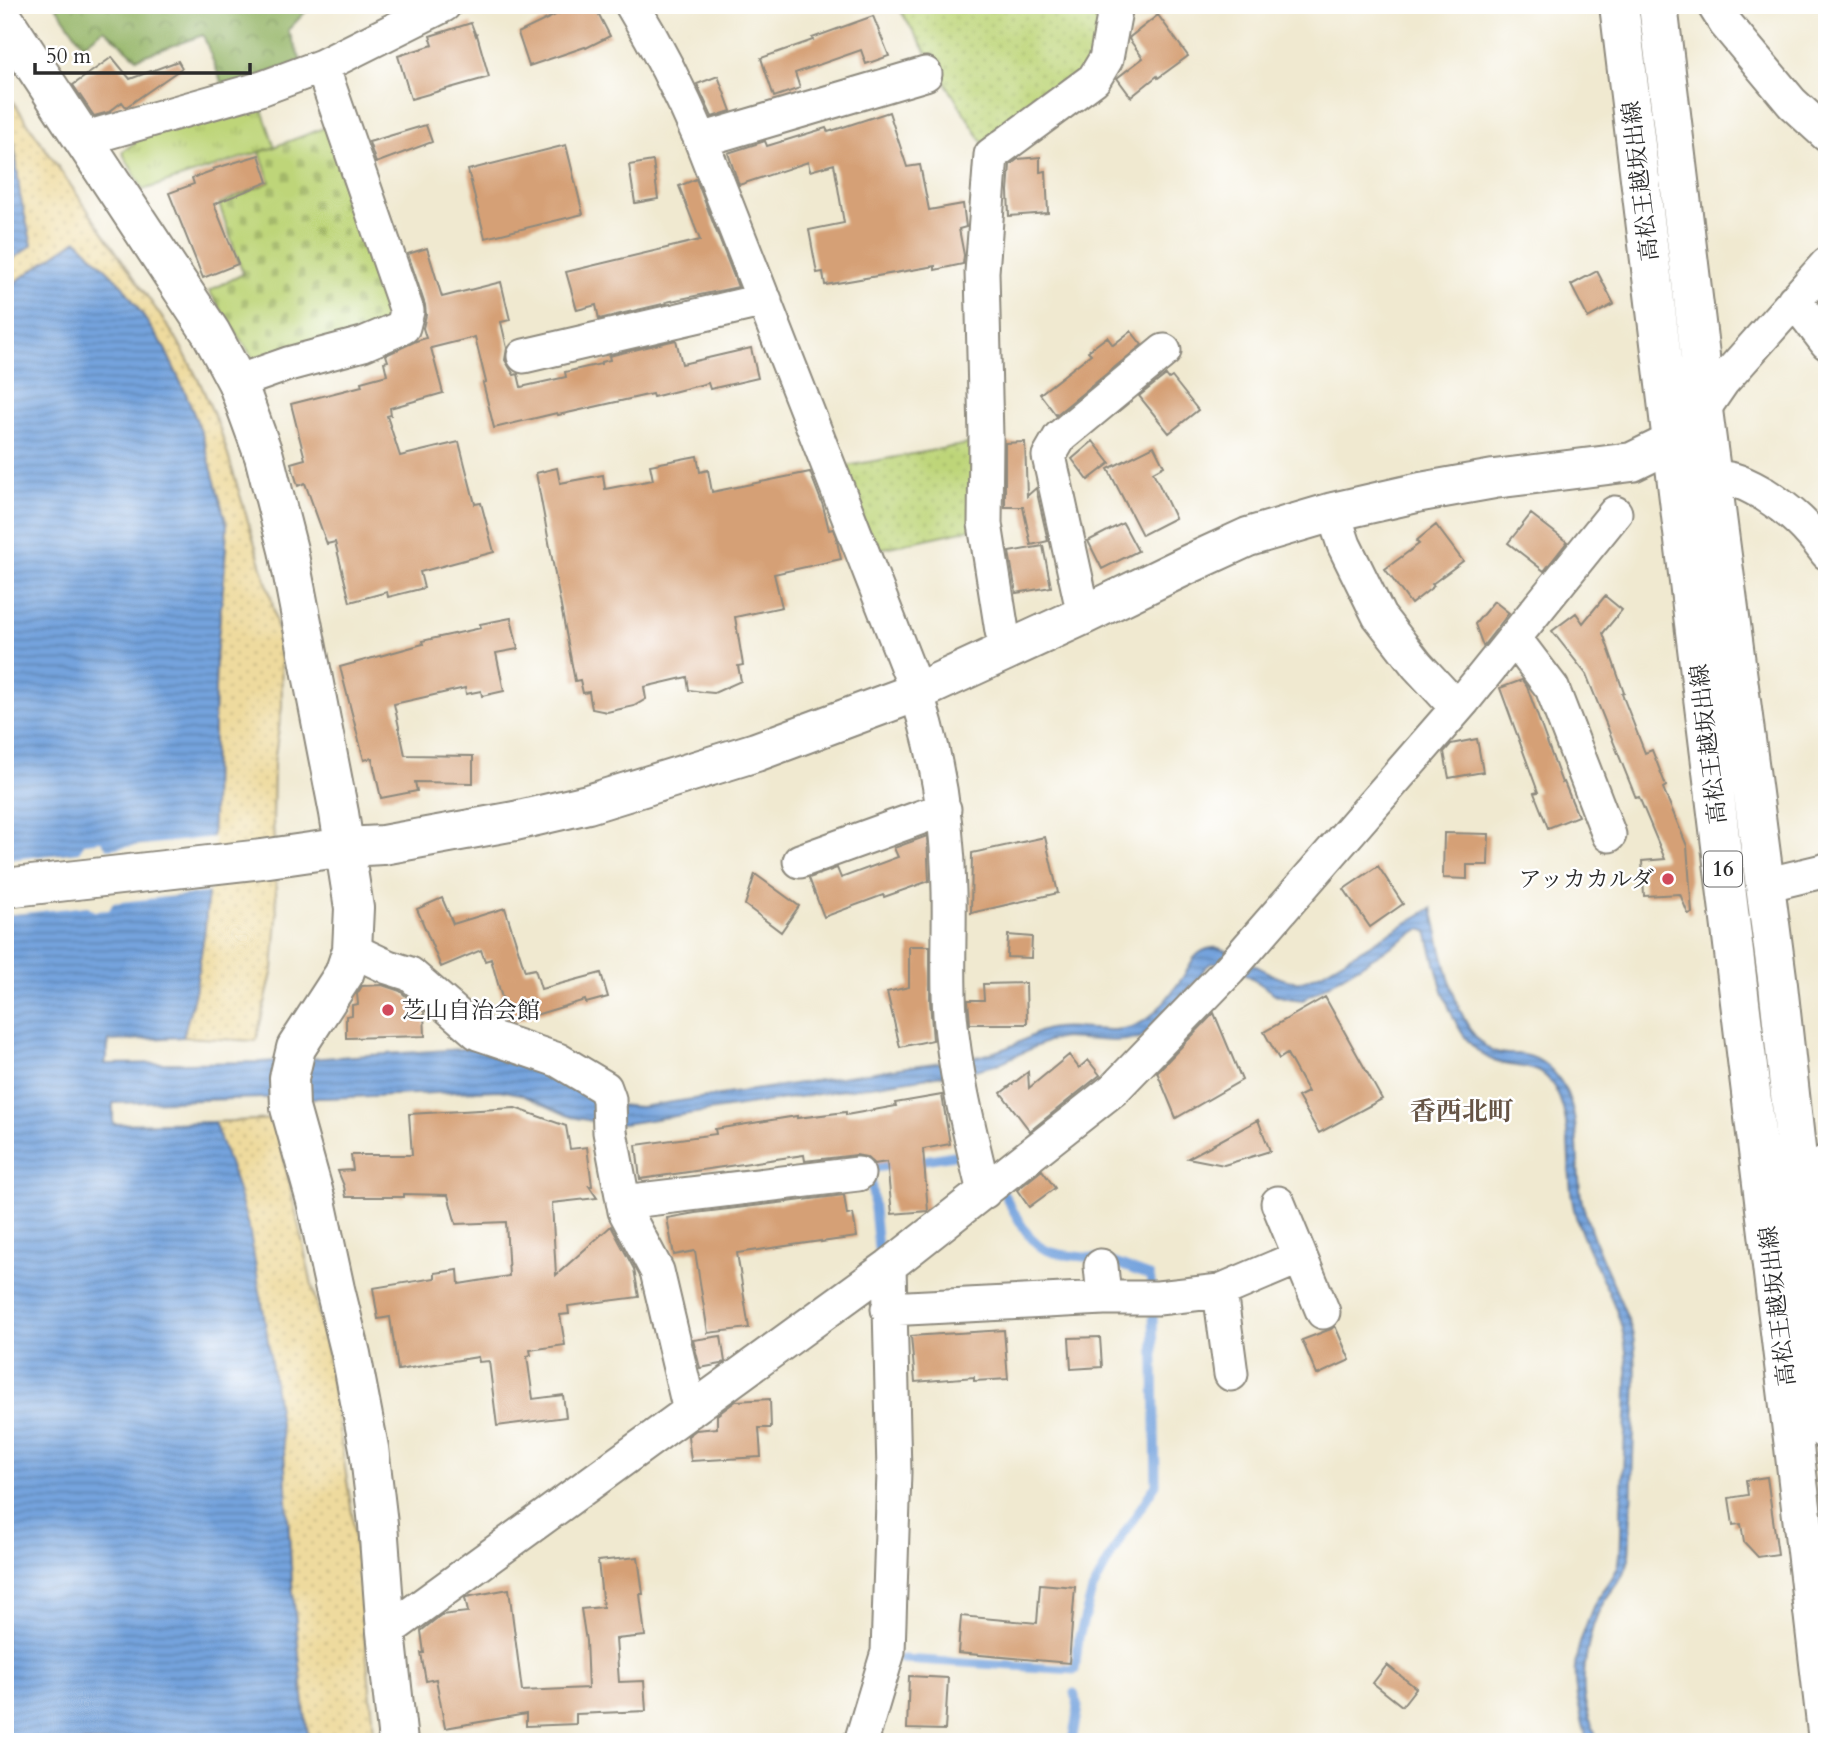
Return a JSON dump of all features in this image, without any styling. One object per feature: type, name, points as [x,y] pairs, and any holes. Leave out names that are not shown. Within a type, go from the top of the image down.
[{"type":"street","points":[[83,139],[263,88],[322,66],[443,5]]},
{"type":"street","points":[[632,5],[673,77],[701,140],[926,723],[944,809],[949,890],[950,1011],[956,1069],[984,1192]]},
{"type":"street","points":[[1010,649],[1002,631],[985,524],[982,272],[991,155],[1094,79],[1106,59],[1116,5]]},
{"type":"street","name":"高松王越坂出線","points":[[1619,5],[1671,443],[1694,479],[1757,821],[1779,998],[1813,1171],[1809,1435],[1827,1732]]},
{"type":"street","name":"高松王越坂出線","points":[[1658,5],[1700,356],[1703,410],[1694,479],[1718,824],[1809,1435]]},
{"type":"street","points":[[1714,5],[1726,24],[1792,103],[1827,135]]},
{"type":"street","points":[[5,21],[211,333],[237,382],[264,456],[288,550],[345,847],[354,908],[352,950],[344,974],[296,1048],[289,1078],[290,1108],[316,1201],[351,1354],[369,1448],[398,1742]]},
{"type":"street","points":[[237,382],[288,364],[375,340],[403,327],[407,311],[322,66]]},
{"type":"street","points":[[701,140],[925,74]]},
{"type":"street","points":[[5,888],[345,847],[383,845],[515,821],[587,804],[757,752],[916,692],[1248,537],[1334,512],[1421,492],[1494,479],[1632,462],[1671,443],[1703,410],[1723,381],[1827,264]]},
{"type":"street","points":[[524,355],[765,300]]},
{"type":"street","points":[[1794,300],[1827,343]]},
{"type":"street","points":[[1084,615],[1049,456],[1060,437],[1164,351]]},
{"type":"street","points":[[1694,479],[1735,480],[1753,488],[1789,510],[1810,530],[1827,552]]},
{"type":"street","points":[[1334,512],[1344,545],[1378,616],[1417,665],[1456,707]]},
{"type":"street","points":[[386,1632],[888,1266],[1114,1088],[1237,961],[1456,707],[1615,513]]},
{"type":"street","points":[[1514,638],[1552,688],[1609,835]]},
{"type":"street","points":[[800,861],[944,809]]},
{"type":"street","points":[[1718,824],[1757,821]]},
{"type":"street","points":[[1765,886],[1827,870]]},
{"type":"street","points":[[352,950],[410,974],[478,1033],[558,1060],[605,1088],[609,1098],[610,1132],[625,1211],[657,1271],[690,1411]]},
{"type":"street","points":[[623,1202],[858,1174]]},
{"type":"street","points":[[1278,1203],[1322,1312]]},
{"type":"street","points":[[888,1309],[1158,1297],[1220,1291],[1300,1257]]},
{"type":"street","points":[[861,1742],[888,1652],[894,1472],[888,1266]]},
{"type":"street","points":[[1101,1266],[1104,1298]]},
{"type":"street","points":[[1220,1291],[1231,1374]]},
{"type":"green space","points":[[55,5],[312,5],[288,30],[301,61],[224,89],[203,35],[137,58],[104,29],[83,45]]},
{"type":"green space","points":[[897,5],[1109,5],[1085,72],[986,148]]},
{"type":"green space","points":[[258,98],[275,147],[143,190],[122,152],[151,131]]},
{"type":"green space","points":[[337,123],[398,321],[258,366],[209,291],[243,274],[219,204],[270,182],[260,152]]},
{"type":"green space","points":[[979,442],[976,528],[875,550],[841,467]]},
{"type":"sand","points":[[5,90],[178,341],[220,429],[271,597],[281,647],[282,707],[274,762],[273,821],[277,917],[273,969],[256,1041],[183,1037],[195,992],[205,928],[213,820],[216,657],[227,526],[202,434],[185,391],[165,349],[123,286],[77,240],[7,287],[5,265],[32,245],[20,195],[14,142],[5,123]]},
{"type":"sand","points":[[275,1119],[328,1357],[352,1513],[374,1742],[309,1742],[292,1582],[284,1451],[214,1122]]},
{"type":"water","points":[[5,124],[14,142],[20,195],[32,245],[5,265]]},
{"type":"water","points":[[77,240],[123,286],[165,349],[202,434],[227,525],[216,657],[213,820],[205,928],[195,992],[183,1037],[109,1041],[105,1064],[261,1062],[479,1048],[496,1058],[550,1073],[576,1090],[617,1105],[640,1107],[981,1056],[1049,1029],[1123,1029],[1144,1021],[1155,1012],[1183,977],[1194,958],[1207,949],[1222,949],[1280,978],[1302,981],[1321,973],[1432,908],[1451,984],[1466,1022],[1476,1037],[1497,1052],[1537,1059],[1553,1071],[1564,1087],[1574,1115],[1582,1202],[1633,1336],[1636,1384],[1629,1559],[1624,1572],[1597,1614],[1587,1649],[1584,1674],[1586,1707],[1599,1742],[1587,1741],[1577,1695],[1575,1667],[1593,1607],[1613,1577],[1619,1561],[1627,1387],[1624,1338],[1620,1320],[1576,1217],[1570,1185],[1566,1123],[1558,1094],[1550,1081],[1539,1072],[1497,1062],[1481,1054],[1468,1041],[1448,1006],[1427,931],[1420,929],[1303,1000],[1275,994],[1236,968],[1225,963],[1215,963],[1206,967],[1200,977],[1140,1039],[1114,1041],[1064,1038],[1048,1041],[995,1065],[975,1070],[623,1124],[571,1117],[520,1094],[499,1090],[327,1098],[113,1103],[113,1124],[214,1122],[234,1177],[250,1233],[284,1451],[292,1582],[309,1742],[5,1742],[5,283],[8,287]]},
{"type":"pier","points":[[215,837],[211,892],[113,903],[109,910],[94,911],[88,906],[5,915],[5,860],[79,852],[85,843],[101,841],[107,849]]},
{"type":"building","points":[[576,5],[594,5],[610,36],[586,48],[529,66],[518,33]]},
{"type":"building","points":[[1158,15],[1188,56],[1131,97],[1117,78],[1143,58],[1129,39]]},
{"type":"building","points":[[873,16],[889,56],[866,64],[861,50],[795,73],[800,88],[774,97],[761,58]]},
{"type":"building","points":[[471,23],[489,77],[411,99],[398,56],[433,45],[430,36]]},
{"type":"building","points":[[112,57],[130,79],[178,61],[182,68],[126,107],[122,102],[109,112],[94,116],[73,85]]},
{"type":"building","points":[[718,76],[731,111],[712,117],[697,84]]},
{"type":"building","points":[[889,112],[907,167],[920,165],[929,210],[963,204],[966,227],[959,229],[963,264],[935,270],[935,266],[825,285],[823,272],[817,273],[809,230],[844,223],[834,164],[810,171],[808,162],[739,185],[728,153],[765,141],[767,146],[826,128],[828,132]]},
{"type":"building","points":[[426,125],[432,142],[376,163],[369,142]]},
{"type":"building","points":[[566,145],[583,214],[485,238],[468,170]]},
{"type":"building","points":[[259,155],[268,182],[214,204],[238,264],[203,278],[169,193],[194,184],[192,178],[213,169]]},
{"type":"building","points":[[1040,157],[1040,172],[1046,171],[1048,213],[1009,216],[1010,165],[1018,159]]},
{"type":"building","points":[[653,161],[658,199],[635,203],[629,165]]},
{"type":"building","points":[[696,179],[738,287],[599,319],[596,305],[577,310],[566,272],[700,240],[679,186]]},
{"type":"building","points":[[427,248],[442,297],[501,282],[510,320],[501,322],[507,348],[505,360],[514,375],[518,374],[521,387],[566,377],[565,372],[601,364],[610,360],[609,356],[676,340],[682,364],[751,348],[758,378],[710,389],[708,383],[653,397],[652,394],[494,428],[475,337],[431,348],[443,393],[390,408],[391,415],[387,416],[400,456],[459,442],[475,504],[481,503],[494,552],[420,572],[424,588],[388,597],[387,592],[350,602],[335,542],[327,544],[305,483],[298,486],[291,463],[305,459],[291,404],[362,386],[361,382],[387,375],[384,362],[388,361],[386,355],[426,338],[423,328],[425,305],[408,254]]},
{"type":"building","points":[[1597,271],[1614,304],[1588,318],[1571,285]]},
{"type":"building","points":[[1131,331],[1142,345],[1056,415],[1040,394],[1091,354],[1088,351],[1107,337],[1113,345]]},
{"type":"building","points":[[1166,375],[1169,379],[1172,377],[1198,410],[1169,433],[1139,396]]},
{"type":"building","points":[[1093,441],[1110,463],[1088,480],[1072,459]]},
{"type":"building","points":[[1025,442],[1027,496],[1036,488],[1048,541],[1031,545],[1023,507],[1005,507],[1005,443]]},
{"type":"building","points":[[1154,446],[1164,466],[1153,472],[1175,518],[1142,535],[1108,469]]},
{"type":"building","points":[[697,456],[700,472],[708,470],[712,492],[810,472],[829,530],[833,529],[836,537],[841,559],[774,574],[782,607],[735,617],[743,665],[738,666],[741,681],[714,693],[689,690],[687,677],[644,687],[646,699],[634,706],[607,712],[592,709],[589,692],[583,693],[580,680],[575,681],[536,473],[557,468],[560,483],[603,475],[605,489],[653,480],[650,465]]},
{"type":"building","points":[[1531,514],[1567,542],[1544,571],[1508,543]]},
{"type":"building","points":[[1123,523],[1138,551],[1102,569],[1088,541]]},
{"type":"building","points":[[1436,525],[1463,561],[1411,604],[1385,569],[1419,544],[1416,541]]},
{"type":"building","points":[[1043,546],[1051,587],[1016,593],[1009,552]]},
{"type":"building","points":[[1605,596],[1622,610],[1603,633],[1624,693],[1622,694],[1645,753],[1652,750],[1666,786],[1663,788],[1687,846],[1692,913],[1688,914],[1680,894],[1644,896],[1642,861],[1665,859],[1639,797],[1636,798],[1586,674],[1552,631],[1576,613],[1583,623]]},
{"type":"building","points":[[1494,601],[1509,613],[1483,646],[1475,624]]},
{"type":"building","points":[[511,618],[518,649],[496,653],[504,691],[482,696],[481,691],[466,694],[465,688],[394,704],[405,755],[473,756],[473,783],[415,782],[417,791],[381,798],[372,758],[364,760],[340,667],[423,644],[422,641],[481,628],[480,624]]},
{"type":"building","points":[[1522,680],[1527,687],[1562,783],[1564,782],[1578,816],[1548,828],[1534,793],[1538,792],[1500,688]]},
{"type":"building","points":[[1477,739],[1483,772],[1449,778],[1444,752],[1451,744]]},
{"type":"building","points":[[1444,833],[1489,834],[1488,865],[1467,865],[1467,879],[1443,878]]},
{"type":"building","points":[[927,836],[929,881],[824,917],[809,878],[837,868],[841,878],[898,857],[894,848]]},
{"type":"building","points":[[1045,837],[1058,893],[971,913],[972,853]]},
{"type":"building","points":[[1378,866],[1403,904],[1370,927],[1344,889]]},
{"type":"building","points":[[755,874],[799,906],[781,932],[745,905]]},
{"type":"building","points":[[442,898],[453,924],[505,908],[525,971],[535,969],[541,989],[601,973],[608,997],[586,1003],[585,1000],[509,1023],[491,959],[485,961],[481,950],[441,967],[417,909]]},
{"type":"building","points":[[1008,935],[1032,937],[1031,958],[1007,957]]},
{"type":"building","points":[[909,946],[930,946],[933,1040],[900,1047],[887,992],[909,987]]},
{"type":"building","points":[[1026,983],[1027,1024],[970,1024],[968,1000],[984,1000],[983,984]]},
{"type":"building","name":"芝山自治会館","points":[[382,985],[400,991],[424,1012],[425,1036],[346,1038],[346,1016],[352,1015],[352,1005],[358,1004],[357,994],[362,986]]},
{"type":"building","points":[[1325,997],[1382,1099],[1319,1133],[1298,1097],[1308,1092],[1287,1054],[1279,1059],[1264,1032]]},
{"type":"building","points":[[1214,1013],[1242,1080],[1176,1118],[1157,1072]]},
{"type":"building","points":[[1069,1055],[1079,1068],[1088,1060],[1100,1075],[1030,1131],[1001,1093],[1028,1072],[1029,1088]]},
{"type":"building","points":[[942,1095],[950,1144],[923,1149],[928,1211],[892,1214],[887,1162],[874,1164],[866,1157],[856,1155],[805,1161],[804,1155],[640,1179],[636,1145],[716,1134],[715,1129],[797,1116],[846,1112],[846,1115]]},
{"type":"building","points":[[515,1108],[566,1126],[570,1149],[587,1147],[592,1186],[589,1186],[597,1198],[552,1203],[556,1275],[611,1226],[634,1269],[639,1297],[568,1306],[569,1314],[560,1315],[565,1345],[530,1350],[531,1355],[527,1356],[533,1399],[563,1395],[566,1417],[497,1426],[489,1361],[479,1362],[478,1357],[398,1370],[390,1317],[378,1319],[373,1288],[435,1278],[435,1273],[458,1270],[459,1284],[509,1276],[506,1222],[456,1224],[448,1195],[346,1197],[338,1171],[353,1170],[351,1155],[412,1155],[409,1114]]},
{"type":"building","points":[[1258,1120],[1270,1151],[1224,1165],[1188,1158]]},
{"type":"building","points":[[1042,1170],[1055,1188],[1029,1207],[1017,1190]]},
{"type":"building","points":[[844,1195],[847,1215],[853,1214],[857,1237],[737,1253],[749,1328],[708,1333],[695,1251],[674,1255],[667,1218]]},
{"type":"building","points":[[1335,1326],[1350,1360],[1317,1375],[1302,1340]]},
{"type":"building","points":[[1004,1330],[1008,1379],[974,1381],[974,1377],[915,1382],[911,1336]]},
{"type":"building","points":[[721,1336],[725,1362],[700,1368],[693,1340]]},
{"type":"building","points":[[1100,1337],[1102,1367],[1071,1369],[1069,1338]]},
{"type":"building","points":[[770,1399],[771,1428],[759,1428],[761,1457],[691,1461],[688,1436],[696,1430],[717,1428],[717,1415],[736,1401]]},
{"type":"building","points":[[1767,1477],[1778,1554],[1758,1557],[1744,1542],[1741,1524],[1733,1525],[1729,1498],[1748,1495],[1746,1480]]},
{"type":"building","points":[[638,1557],[645,1636],[616,1639],[619,1682],[644,1681],[646,1711],[576,1714],[576,1724],[526,1726],[526,1714],[445,1728],[436,1679],[426,1681],[421,1653],[424,1653],[421,1631],[441,1615],[468,1612],[466,1597],[509,1589],[522,1691],[588,1688],[586,1641],[581,1609],[603,1607],[598,1561]]},
{"type":"building","points":[[1040,1584],[1075,1587],[1069,1663],[958,1653],[961,1616],[1037,1623]]},
{"type":"building","points":[[1387,1665],[1416,1688],[1402,1706],[1373,1683]]},
{"type":"building","points":[[909,1676],[948,1678],[945,1730],[907,1729]]},
{"type":"waterway","points":[[912,1162],[954,1155]]},
{"type":"waterway","points":[[878,1248],[870,1169],[898,1164]]},
{"type":"waterway","points":[[1003,1192],[1026,1231],[1044,1249],[1121,1265],[1150,1276],[1152,1288]]},
{"type":"waterway","points":[[902,1659],[1075,1670],[1079,1637],[1092,1591],[1118,1543],[1156,1484],[1153,1308]]},
{"type":"waterway","points":[[1072,1742],[1078,1707],[1074,1693]]},
{"type":"place","name":"アッカカルダ","points":[[1668,879]]},
{"type":"place","name":"芝山自治会館","points":[[388,1010]]},
{"type":"district","name":"香西北町","points":[[1462,1111]]}]
